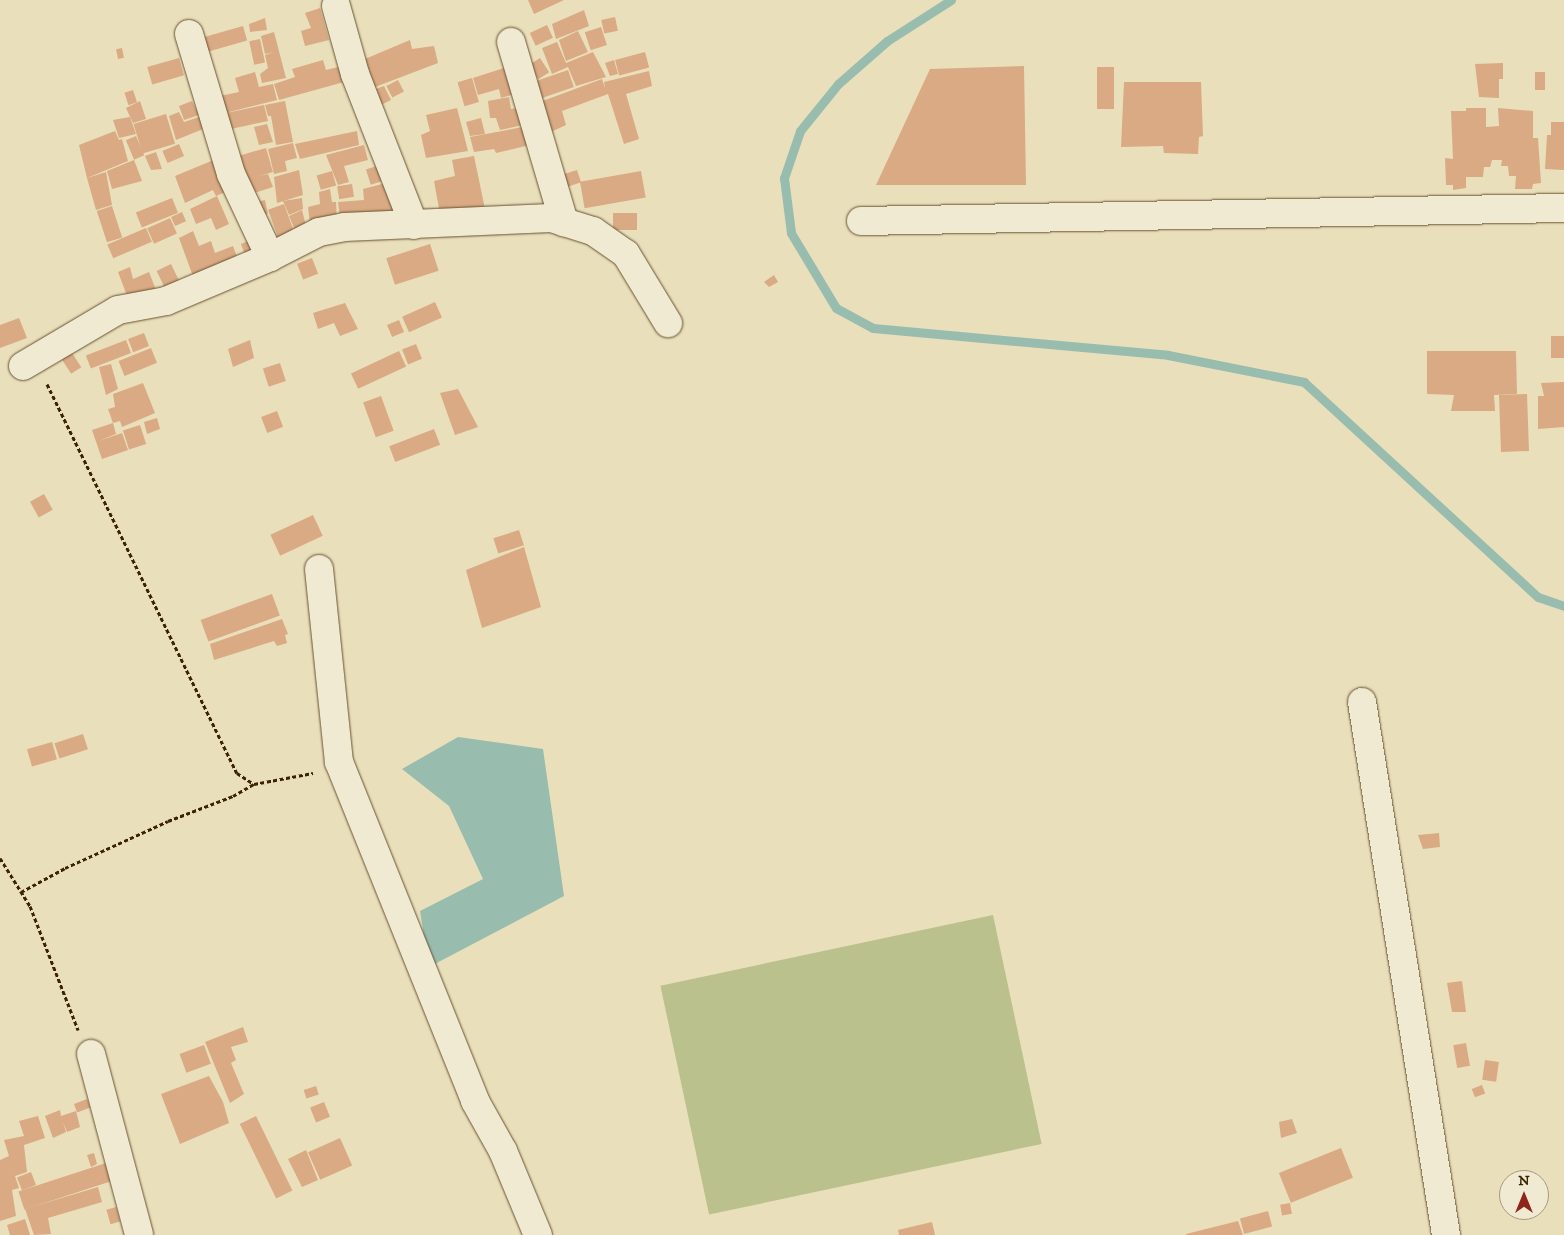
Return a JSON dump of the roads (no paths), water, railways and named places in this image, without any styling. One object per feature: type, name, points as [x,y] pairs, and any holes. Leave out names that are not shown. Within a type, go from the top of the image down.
[{"type":"street","points":[[336,6],[355,74],[414,225]]},
{"type":"street","points":[[189,34],[231,174],[270,257]]},
{"type":"street","points":[[511,42],[564,222]]},
{"type":"street","points":[[861,222],[1564,208]]},
{"type":"street","points":[[23,366],[118,310],[166,301],[270,257],[318,232],[344,227],[551,218],[593,231],[626,254],[668,323]]},
{"type":"street","points":[[320,569],[338,762],[476,1101],[503,1151],[538,1235]]},
{"type":"street","points":[[1362,702],[1446,1235]]},
{"type":"street","points":[[91,1054],[138,1235]]},
{"type":"waterway","points":[[951,0],[887,41],[838,84],[800,131],[784,178],[791,233],[836,308],[873,328],[1168,355],[1304,382],[1538,597],[1564,606]]}]
